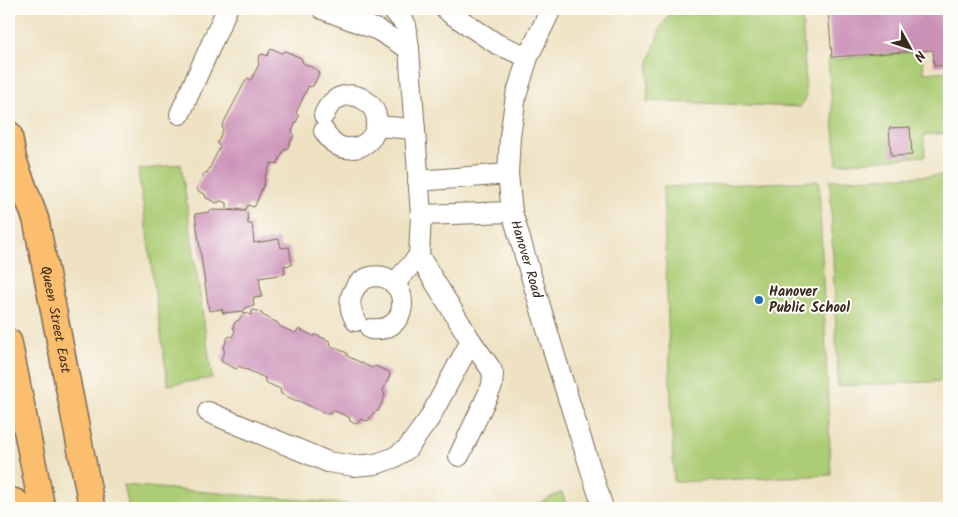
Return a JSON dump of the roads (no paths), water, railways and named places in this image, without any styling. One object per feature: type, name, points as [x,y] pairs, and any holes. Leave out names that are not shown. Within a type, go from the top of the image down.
[{"type":"main road","name":"Queen Street East","points":[[9,134],[14,161],[36,220],[92,508]]},
{"type":"main road","points":[[9,342],[42,508]]},
{"type":"main road","points":[[9,500],[16,502],[22,508]]},
{"type":"street","points":[[180,114],[227,9]]},
{"type":"street","points":[[322,9],[378,30],[409,49]]},
{"type":"street","points":[[392,9],[406,24],[409,49],[420,215],[419,256],[471,341],[491,368],[493,380],[459,456]]},
{"type":"street","points":[[446,9],[487,38],[528,57]]},
{"type":"street","name":"Hanover Road","points":[[551,9],[528,57],[516,96],[510,136],[508,174],[512,212],[603,508]]},
{"type":"street","points":[[341,96],[360,96],[373,108],[376,126],[374,134],[368,142],[361,146],[344,148],[329,140],[324,123],[327,108],[333,100],[341,96]]},
{"type":"street","points":[[376,126],[415,129]]},
{"type":"street","points":[[418,181],[508,174]]},
{"type":"street","points":[[420,215],[512,212]]},
{"type":"street","points":[[394,284],[419,256]]},
{"type":"street","points":[[378,277],[387,279],[394,284],[402,298],[402,307],[400,315],[388,327],[380,330],[364,325],[352,314],[350,297],[354,288],[361,282],[369,278],[378,277]]},
{"type":"street","points":[[208,412],[328,462],[354,466],[376,464],[393,458],[407,449],[429,419],[471,341]]},
{"type":"place","name":"Hanover Public School","points":[[759,300]]}]
